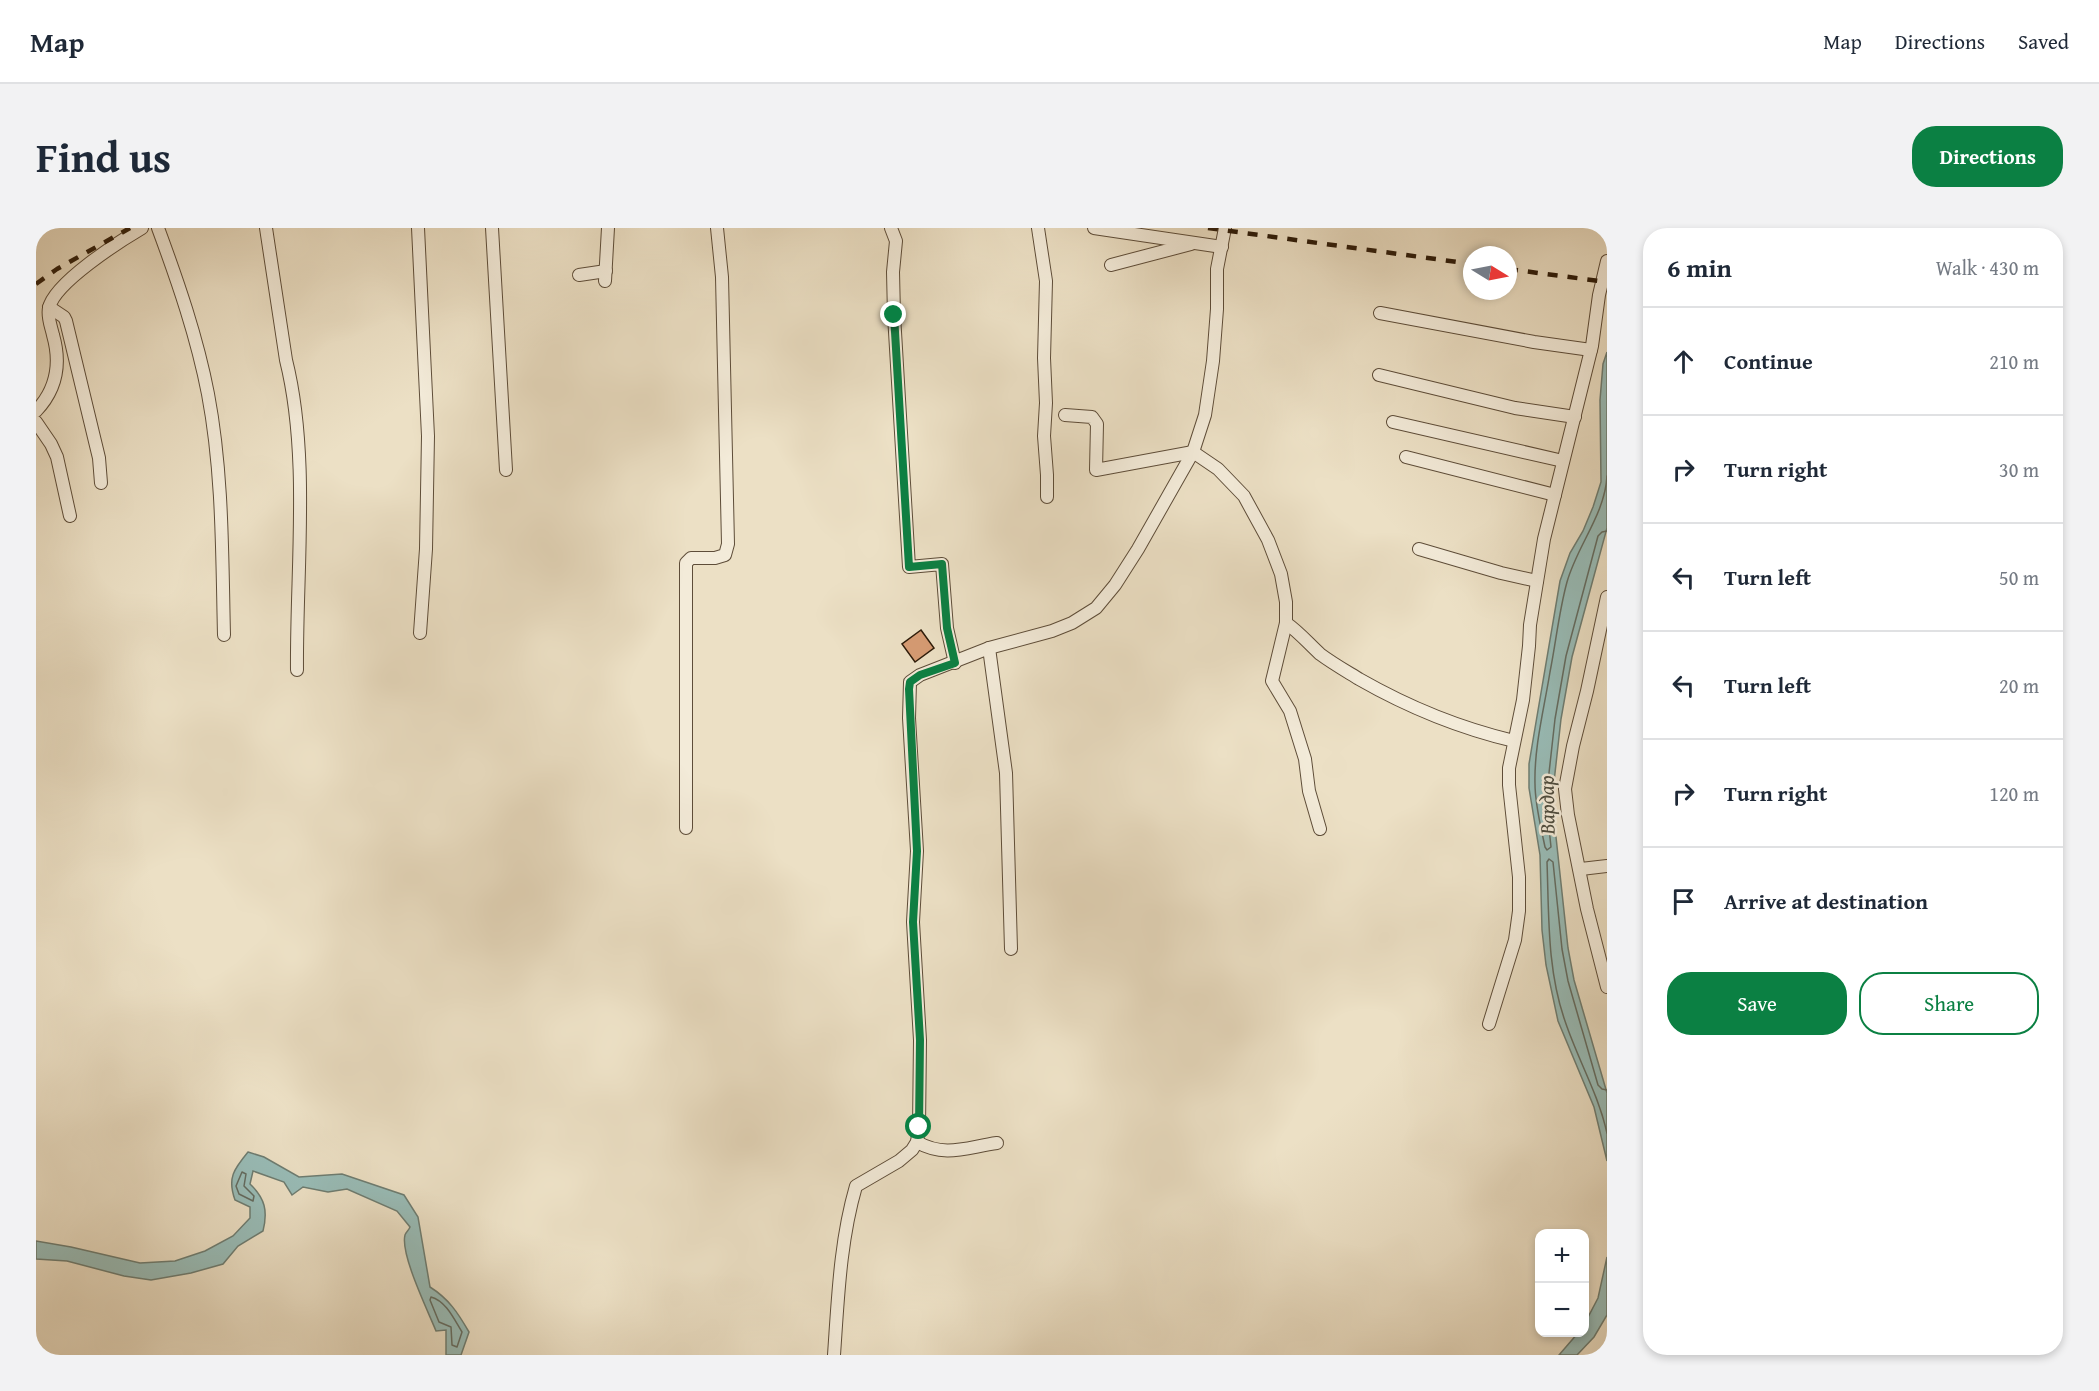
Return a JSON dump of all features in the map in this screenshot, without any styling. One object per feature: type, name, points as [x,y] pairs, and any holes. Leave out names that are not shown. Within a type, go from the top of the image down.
[{"type":"street","points":[[36,411],[49,394],[57,371],[57,352],[48,315],[52,300],[60,290],[113,245],[142,228]]},
{"type":"street","points":[[158,228],[180,286],[208,394],[220,499],[224,635]]},
{"type":"street","points":[[266,228],[290,377],[299,454],[300,565],[296,607],[297,670]]},
{"type":"street","points":[[418,228],[428,436],[426,549],[420,633]]},
{"type":"street","points":[[492,228],[506,470]]},
{"type":"street","points":[[579,275],[605,276],[608,228]]},
{"type":"street","points":[[686,828],[686,563],[691,558],[715,558],[725,555],[728,544],[722,277],[717,228]]},
{"type":"street","points":[[891,228],[896,241],[893,272],[894,315],[909,567],[942,564],[947,628],[955,663]]},
{"type":"street","points":[[1038,228],[1046,281],[1044,436],[1047,497]]},
{"type":"street","points":[[1094,228],[1222,247]]},
{"type":"street","points":[[834,1355],[838,1283],[856,1186],[899,1161],[912,1150],[917,1142],[920,1108],[920,1040],[913,922],[917,851],[910,682],[920,675],[989,648],[1052,631],[1072,623],[1096,608],[1115,585],[1193,452],[1205,415],[1214,361],[1217,269],[1225,228]]},
{"type":"street","points":[[1111,265],[1196,242]]},
{"type":"street","points":[[1489,1024],[1515,940],[1519,911],[1519,877],[1509,785],[1514,741],[1523,700],[1530,625],[1544,539],[1591,350],[1599,295],[1607,261]]},
{"type":"street","points":[[49,307],[66,321],[99,458],[101,483]]},
{"type":"street","points":[[1380,314],[1591,350]]},
{"type":"street","points":[[1379,375],[1515,408],[1575,417]]},
{"type":"street","points":[[1065,415],[1095,419],[1097,424],[1096,470],[1193,452],[1218,469],[1244,496],[1263,531],[1281,574],[1286,602],[1286,623],[1272,681],[1290,711],[1305,759],[1309,791],[1320,829]]},
{"type":"street","points":[[36,422],[57,457],[70,516]]},
{"type":"street","points":[[1394,422],[1563,462]]},
{"type":"street","points":[[1406,457],[1555,495]]},
{"type":"street","points":[[1419,549],[1537,581]]},
{"type":"street","points":[[1606,602],[1565,789],[1568,815],[1607,987]]},
{"type":"street","points":[[1286,623],[1301,633],[1321,654],[1404,704],[1473,730],[1514,741]]},
{"type":"street","points":[[989,648],[1006,773],[1011,949]]},
{"type":"street","points":[[1581,869],[1607,866]]},
{"type":"street","points":[[917,1142],[932,1150],[950,1150],[997,1143]]},
{"type":"water","name":"Вардар","points":[[1607,352],[1607,528],[1572,657],[1561,719],[1552,800],[1568,948],[1574,980],[1607,1093],[1607,1161],[1594,1107],[1558,1021],[1546,965],[1542,930],[1540,855],[1529,788],[1529,764],[1560,581],[1570,553],[1593,507],[1601,482],[1600,400],[1603,364]]},
{"type":"water","points":[[248,1152],[264,1157],[299,1177],[342,1174],[404,1195],[418,1217],[430,1287],[443,1296],[469,1332],[461,1355],[446,1355],[446,1330],[436,1331],[416,1283],[405,1244],[405,1235],[410,1227],[397,1211],[347,1189],[328,1192],[303,1187],[292,1195],[284,1182],[253,1171],[250,1184],[259,1194],[265,1211],[263,1231],[238,1246],[223,1264],[191,1273],[151,1280],[124,1276],[67,1261],[36,1259],[36,1241],[140,1263],[175,1261],[205,1251],[233,1236],[250,1218],[250,1207],[235,1200],[232,1186],[233,1174]]},
{"type":"water","points":[[1607,1257],[1607,1315],[1594,1337],[1577,1355],[1559,1355],[1575,1337],[1589,1337],[1589,1315],[1598,1298]]},
{"type":"building","points":[[921,630],[934,648],[915,662],[902,644]]},
{"type":"railway","points":[[36,284],[57,269],[130,228]]},
{"type":"railway","points":[[1208,228],[1463,263]]},
{"type":"railway","points":[[1517,270],[1607,282]]},
{"type":"route","points":[[894,315],[909,567],[942,564],[947,628],[955,663],[920,675],[910,682],[909,689],[917,851],[913,922],[920,1040],[919,1127]]}]
